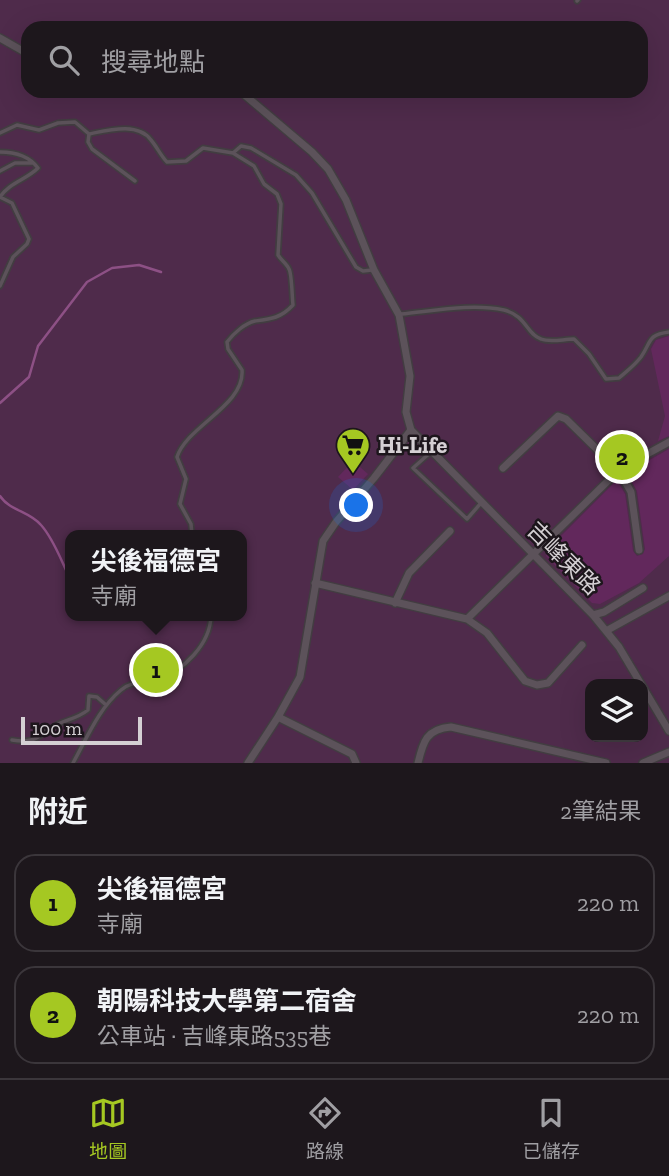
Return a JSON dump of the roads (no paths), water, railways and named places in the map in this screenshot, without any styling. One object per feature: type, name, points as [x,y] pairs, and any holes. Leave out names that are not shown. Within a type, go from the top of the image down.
[{"type":"street","points":[[0,38],[21,50]]},
{"type":"street","points":[[248,98],[328,169],[346,200],[374,270],[399,315],[410,376],[406,412],[411,430],[335,522],[323,541],[299,677],[278,717],[248,763]]},
{"type":"street","points":[[503,468],[558,416],[566,419],[619,471],[631,492],[639,550]]},
{"type":"street","name":"吉峰東路","points":[[411,430],[593,615],[640,680],[669,730]]},
{"type":"street","points":[[467,619],[619,471],[669,442]]},
{"type":"street","points":[[395,603],[409,573],[450,531]]},
{"type":"street","points":[[315,583],[467,619],[487,633],[526,681],[537,685],[548,683],[582,645]]},
{"type":"street","points":[[593,615],[604,612],[643,588]]},
{"type":"street","points":[[606,631],[669,596]]},
{"type":"street","points":[[278,717],[352,754],[356,763]]},
{"type":"street","points":[[418,763],[423,744],[429,735],[439,728],[451,727],[592,762],[606,763]]},
{"type":"street","points":[[643,763],[669,752]]},
{"type":"lane","points":[[0,133],[17,125],[40,130],[58,123],[75,122],[89,134],[135,128],[144,131],[167,163],[186,161],[203,148],[233,152],[254,166],[264,184],[276,194],[281,204],[278,255],[289,266],[293,305],[278,317],[267,321],[253,321],[227,342],[228,349],[242,370],[241,385],[186,443],[177,457],[186,480],[180,504],[192,530]]},
{"type":"lane","points":[[89,134],[88,142],[92,149],[135,181]]},
{"type":"lane","points":[[233,152],[241,146],[251,148],[296,175],[312,193],[356,267],[363,271],[374,270]]},
{"type":"lane","points":[[0,152],[28,158],[38,167],[32,175],[12,184],[0,197],[12,202],[29,239],[13,257],[0,286]]},
{"type":"lane","points":[[0,171],[15,163],[35,164]]},
{"type":"lane","points":[[399,315],[479,308],[503,310],[518,315],[533,335],[542,340],[574,339],[589,354],[606,379],[619,378],[642,356],[651,337],[669,332]]},
{"type":"lane","points":[[431,452],[413,468],[467,519],[481,502]]},
{"type":"lane","points":[[74,763],[106,705],[122,688],[136,682],[160,678],[196,654],[205,641],[210,621]]},
{"type":"lane","points":[[12,740],[24,742],[42,737],[57,725],[79,718],[88,710],[89,696],[97,697],[106,705]]},
{"type":"waterway","points":[[0,403],[29,377],[38,346],[87,282],[112,268],[139,265],[161,272]]},
{"type":"waterway","points":[[0,496],[9,505],[41,525],[65,568]]},
{"type":"place","name":"朝陽科技大學第二宿舍","points":[[622,457]]},
{"type":"place","name":"Hi-Life","points":[[353,475]]},
{"type":"place","name":"尖後福德宮","points":[[156,670]]}]
